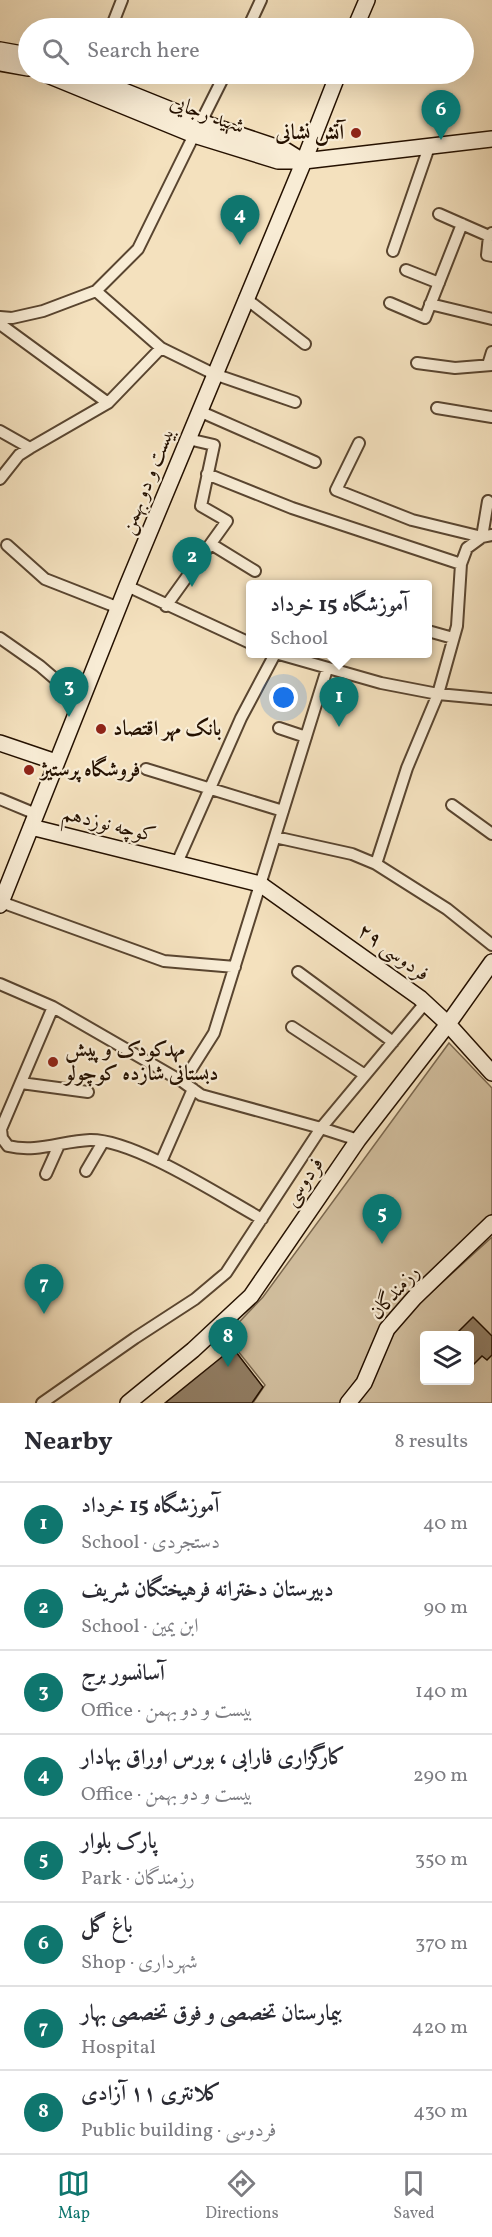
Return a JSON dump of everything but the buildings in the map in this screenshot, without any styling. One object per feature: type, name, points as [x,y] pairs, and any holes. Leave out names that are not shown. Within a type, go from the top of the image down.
[{"type":"main road","points":[[359,18],[366,0]]},
{"type":"main road","points":[[0,50],[18,53]]},
{"type":"main road","points":[[0,63],[18,66]]},
{"type":"main road","name":"شهید رجایی","points":[[73,84],[198,129],[285,150],[304,161]]},
{"type":"main road","name":"شهید رجایی","points":[[107,84],[198,129]]},
{"type":"main road","name":"بیست و دو بهمن","points":[[1,903],[6,872],[34,821],[127,586],[334,84]]},
{"type":"main road","points":[[304,161],[492,140]]},
{"type":"main road","points":[[0,743],[56,762]]},
{"type":"main road","name":"کوچه نوزدهم","points":[[34,821],[177,863],[260,884]]},
{"type":"main road","name":"فردوسی ۲۹","points":[[260,884],[426,1002],[492,1073]]},
{"type":"main road","name":"فردوسی","points":[[128,1403],[194,1350],[251,1296],[358,1140],[448,1024],[492,962]]},
{"type":"main road","name":"رزمندگان","points":[[348,1403],[364,1383],[387,1329],[414,1298],[492,1223]]},
{"type":"street","points":[[115,18],[122,0]]},
{"type":"street","points":[[253,18],[261,0]]},
{"type":"street","points":[[0,317],[12,318],[43,311],[96,291],[138,249],[220,84]]},
{"type":"street","points":[[393,251],[429,147]]},
{"type":"street","points":[[439,214],[490,235],[487,255],[492,256]]},
{"type":"street","points":[[390,303],[425,318],[462,224]]},
{"type":"street","points":[[406,270],[439,283]]},
{"type":"street","points":[[96,291],[161,348],[214,374],[295,402]]},
{"type":"street","points":[[245,298],[305,344]]},
{"type":"street","points":[[430,304],[492,319]]},
{"type":"street","points":[[0,324],[108,403]]},
{"type":"street","points":[[0,479],[19,455],[108,403],[161,348]]},
{"type":"street","points":[[417,363],[455,368],[490,365],[492,352]]},
{"type":"street","points":[[437,408],[492,417]]},
{"type":"street","points":[[199,411],[315,462]]},
{"type":"street","points":[[0,431],[30,448]]},
{"type":"street","points":[[166,606],[226,521],[201,506],[214,445],[188,439]]},
{"type":"street","points":[[359,443],[336,490],[412,520],[487,536]]},
{"type":"street","points":[[207,474],[292,508],[461,564]]},
{"type":"street","points":[[487,536],[488,501]]},
{"type":"street","points":[[376,864],[406,768],[438,694],[457,626],[461,564],[467,548],[487,536]]},
{"type":"street","points":[[210,544],[255,571]]},
{"type":"street","points":[[7,545],[45,579],[119,608]]},
{"type":"street","points":[[127,586],[246,641]]},
{"type":"street","points":[[432,632],[453,638]]},
{"type":"street","points":[[0,638],[40,666],[82,702]]},
{"type":"street","points":[[177,863],[241,718],[275,658]]},
{"type":"street","points":[[290,658],[327,669],[438,694],[492,699]]},
{"type":"street","points":[[183,1082],[214,1033],[327,669]]},
{"type":"street","points":[[279,728],[306,737]]},
{"type":"street","points":[[146,769],[283,811]]},
{"type":"street","points":[[0,799],[34,821]]},
{"type":"street","points":[[452,805],[491,832]]},
{"type":"street","points":[[275,837],[352,854],[376,864],[447,909],[492,945]]},
{"type":"street","points":[[1,903],[164,961],[235,967]]},
{"type":"street","points":[[298,972],[393,1042]]},
{"type":"street","points":[[0,984],[53,1007],[183,1082],[201,1095],[358,1140]]},
{"type":"street","points":[[42,1403],[195,1299],[226,1273],[321,1128],[426,1002]]},
{"type":"street","points":[[53,1007],[1,1129],[2,1138],[8,1146],[32,1150],[90,1140],[120,1146],[161,1162],[262,1219]]},
{"type":"street","points":[[292,1027],[365,1075]]},
{"type":"street","points":[[21,1083],[88,1092]]},
{"type":"street","points":[[161,1162],[193,1089]]},
{"type":"street","points":[[86,1171],[103,1142]]},
{"type":"street","points":[[46,1174],[58,1145]]},
{"type":"shaded area","points":[[449,1043],[492,1088],[492,1214],[431,1273],[340,1403],[253,1403],[265,1385],[226,1336],[263,1297]]},
{"type":"shaded area","points":[[492,1237],[492,1403],[353,1403],[403,1318]]},
{"type":"place","name":"آتش نشانی","points":[[356,133]]},
{"type":"place","name":"باغ گل","points":[[441,140]]},
{"type":"place","name":"کارگزاری فارابی ، بورس اوراق بهادار","points":[[240,245]]},
{"type":"place","name":"دبیرستان دخترانه فرهیختگان شریف","points":[[192,587]]},
{"type":"place","name":"آسانسور برج","points":[[69,717]]},
{"type":"place","name":"آموزشگاه 15 خرداد","points":[[339,727]]},
{"type":"place","name":"بانک مهر اقتصاد","points":[[101,729]]},
{"type":"place","name":"فروشگاه پرستيژ","points":[[29,770]]},
{"type":"place","name":"مهدکودک و پیش دبستانی شازده کوچولو","points":[[53,1062]]},
{"type":"place","name":"پارک بلوار","points":[[382,1244]]},
{"type":"place","name":"بیمارستان تخصصی و فوق تخصصی بهار","points":[[44,1314]]},
{"type":"place","name":"کلانتری ۱۱ آزادی","points":[[228,1367]]}]
